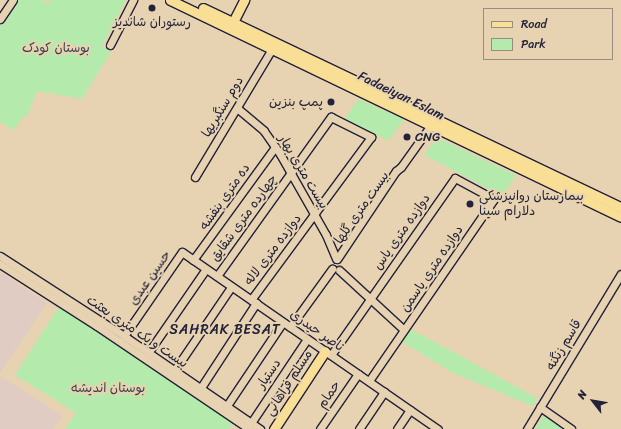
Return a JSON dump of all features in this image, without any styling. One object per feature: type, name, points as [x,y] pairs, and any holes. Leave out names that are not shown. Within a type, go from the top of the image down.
[{"type":"main road","name":"Fadaeiyan Eslam","points":[[170,0],[621,217]]},
{"type":"main road","name":"Fadaeiyan Eslam","points":[[185,0],[621,207]]},
{"type":"main road","points":[[233,22],[244,0]]},
{"type":"main road","name":"مسلم فراهانی","points":[[274,429],[328,353]]},
{"type":"street","points":[[0,19],[13,0]]},
{"type":"street","points":[[110,45],[133,0]]},
{"type":"street","name":"دوم سنگبریها","points":[[195,177],[272,48]]},
{"type":"street","name":"بیست متری بهار","points":[[237,108],[264,131],[275,147],[326,235],[337,260]]},
{"type":"street","name":"چهارده متری شقایق","points":[[217,276],[292,174],[331,117],[351,127]]},
{"type":"street","name":"بیست متری گلها","points":[[335,269],[332,262],[337,260],[400,173],[402,167],[431,125]]},
{"type":"street","name":"دوازده متری لاله","points":[[200,389],[253,302],[370,137],[351,127]]},
{"type":"street","name":"ده متری بنفشه","points":[[193,260],[275,147]]},
{"type":"street","name":"دوازده متری یاس","points":[[328,353],[370,299],[455,178]]},
{"type":"street","name":"دوازده متری یاسمن","points":[[404,330],[494,199],[455,178]]},
{"type":"street","name":"ناصر حیدری","points":[[182,252],[437,429]]},
{"type":"street","name":"حسین عبدی","points":[[124,336],[182,252]]},
{"type":"street","name":"بیست و یک متری بعثت","points":[[0,256],[124,336],[148,354],[226,406],[250,426]]},
{"type":"street","name":"بیست و یک متری بعثت","points":[[0,264],[250,426],[260,429]]},
{"type":"street","points":[[148,354],[206,269]]},
{"type":"street","points":[[290,327],[335,269],[404,330],[369,381]]},
{"type":"street","name":"قاسم زنگنه","points":[[527,429],[621,274]]},
{"type":"street","points":[[174,371],[232,287]]},
{"type":"street","points":[[226,406],[283,322]]},
{"type":"street","name":"دستیار","points":[[250,426],[307,339]]},
{"type":"street","name":"حمام","points":[[320,429],[358,374]]},
{"type":"street","points":[[359,429],[384,392]]},
{"type":"street","points":[[540,407],[570,429]]},
{"type":"street","points":[[397,429],[410,410]]},
{"type":"shaded area","points":[[0,272],[47,303],[0,373]]},
{"type":"shaded area","points":[[0,376],[63,416],[53,429],[0,429]]},
{"type":"green space","name":"بوستان کودک","points":[[16,0],[42,0],[48,4],[51,0],[126,0],[102,46],[111,52],[82,99],[37,91],[27,116],[23,116],[14,130],[0,122],[0,25]]},
{"type":"green space","points":[[358,99],[404,119],[388,141],[345,119]]},
{"type":"green space","points":[[437,137],[516,175],[502,196],[424,155]]},
{"type":"green space","name":"بوستان اندیشه","points":[[60,305],[233,423],[229,429],[65,429],[76,413],[15,375]]},
{"type":"green space","points":[[410,329],[537,398],[533,406],[453,373],[401,341]]},
{"type":"green space","points":[[544,415],[564,429],[535,429]]},
{"type":"place","name":"رستوران شاندیز","points":[[152,8]]},
{"type":"place","name":"پمپ بنزین","points":[[331,102]]},
{"type":"place","name":"CNG","points":[[407,137]]},
{"type":"place","name":"بیمارستان روانپزشکی دلارام سینا","points":[[470,204]]},
{"type":"district","name":"SAHRAK BESAT","points":[[225,330]]}]
